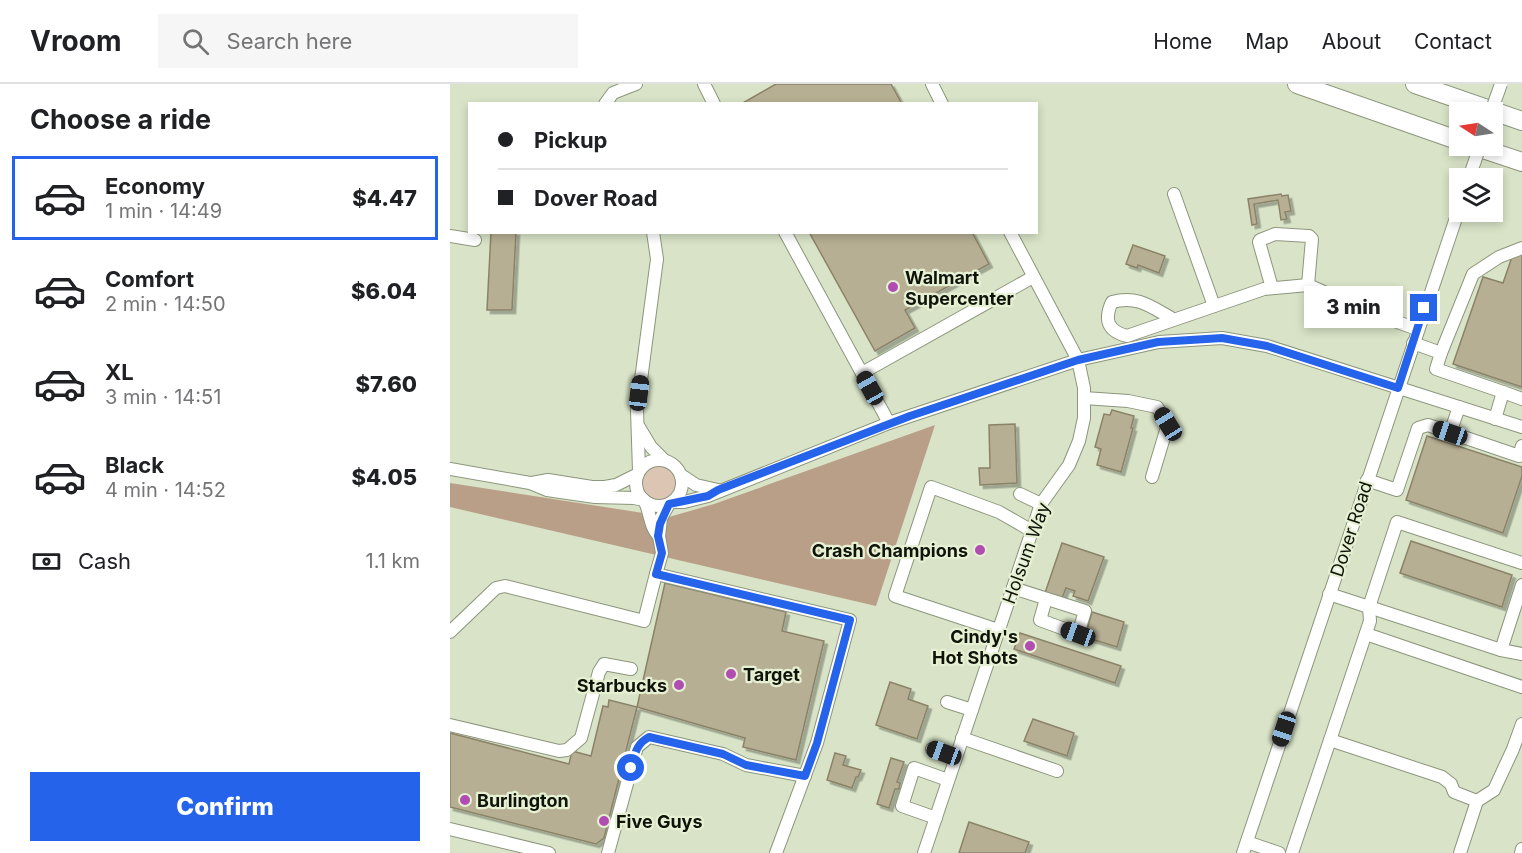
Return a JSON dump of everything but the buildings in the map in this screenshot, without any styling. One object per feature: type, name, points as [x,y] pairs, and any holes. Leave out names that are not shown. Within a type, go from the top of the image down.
[{"type":"highway","points":[[1297,84],[1449,137]]},
{"type":"highway","points":[[1415,84],[1522,121]]},
{"type":"highway","points":[[1503,156],[1522,162]]},
{"type":"street","points":[[606,102],[613,93],[636,84]]},
{"type":"street","points":[[704,84],[713,102]]},
{"type":"street","points":[[932,84],[941,102]]},
{"type":"street","points":[[1495,102],[1501,84]]},
{"type":"street","points":[[1174,194],[1214,306]]},
{"type":"street","name":"Dover Road","points":[[1245,848],[1454,222]]},
{"type":"street","points":[[653,234],[657,259],[637,410],[639,473],[637,488],[650,511],[654,531],[658,536]]},
{"type":"street","points":[[786,234],[889,423]]},
{"type":"street","name":"Holsum Way","points":[[924,853],[1041,504],[1069,465],[1079,441],[1084,418],[1084,398],[1078,360],[1011,234]]},
{"type":"street","points":[[1272,288],[1259,242],[1275,234],[1309,236],[1312,239],[1308,285]]},
{"type":"street","points":[[450,236],[475,240]]},
{"type":"street","points":[[1522,248],[1499,257],[1473,274],[1436,369],[1522,399]]},
{"type":"street","points":[[862,373],[1033,277]]},
{"type":"street","points":[[1173,319],[1137,299],[1112,302],[1108,312],[1109,325],[1116,333],[1127,336],[1272,288],[1308,285],[1364,310],[1417,329]]},
{"type":"street","points":[[450,469],[530,483],[547,490],[595,497],[634,498],[657,506],[708,496],[718,490],[889,423],[1078,360],[1158,342],[1222,338],[1267,346],[1522,427]]},
{"type":"street","points":[[1413,343],[1441,353]]},
{"type":"street","points":[[1495,419],[1503,393]]},
{"type":"street","points":[[1084,398],[1128,401],[1157,407],[1168,424],[1152,477]]},
{"type":"street","points":[[1450,433],[1459,407]]},
{"type":"street","points":[[1367,480],[1396,490],[1418,428],[1428,425],[1519,456],[1522,446]]},
{"type":"street","points":[[638,426],[651,447],[664,460],[675,465],[681,475],[696,485],[718,490]]},
{"type":"street","points":[[530,483],[548,480],[592,487],[616,485],[639,473],[650,462],[664,460]]},
{"type":"street","points":[[450,632],[496,588],[505,586],[644,621],[662,553],[658,536],[661,518],[681,493],[681,475]]},
{"type":"street","points":[[998,630],[895,596],[931,487],[999,512],[1032,531]]},
{"type":"street","points":[[1020,494],[1041,504]]},
{"type":"street","points":[[1292,853],[1366,634],[1370,621],[1370,607],[1397,522],[1522,564]]},
{"type":"street","points":[[656,574],[850,620],[817,743],[776,853]]},
{"type":"street","points":[[1501,650],[1522,585]]},
{"type":"street","points":[[1013,588],[1046,599]]},
{"type":"street","points":[[1329,594],[1501,650],[1522,654]]},
{"type":"street","points":[[1366,634],[1522,687]]},
{"type":"street","points":[[450,726],[559,751],[567,750],[580,738],[599,672],[604,664],[631,669]]},
{"type":"street","points":[[947,702],[972,710]]},
{"type":"street","points":[[1460,853],[1477,801],[1494,790],[1514,749],[1522,724]]},
{"type":"street","points":[[608,853],[637,747],[642,740],[649,737],[723,754],[746,765],[805,776]]},
{"type":"street","points":[[962,738],[1057,771]]},
{"type":"street","points":[[1330,740],[1442,777],[1450,784],[1454,792],[1477,801]]},
{"type":"street","points":[[932,749],[956,757]]},
{"type":"street","points":[[936,818],[902,806],[914,768],[948,780]]},
{"type":"street","points":[[450,830],[549,853]]},
{"type":"street","points":[[1245,848],[1279,853]]},
{"type":"shaded area","points":[[935,425],[876,606],[450,507],[450,483],[669,517],[714,504]]},
{"type":"shaded area","points":[[659,465],[672,470],[677,483],[672,496],[659,501],[646,496],[641,483],[646,470]]},
{"type":"place","name":"Walmart Supercenter","points":[[893,287]]},
{"type":"place","name":"Crash Champions","points":[[980,550]]},
{"type":"place","name":"Cindy's Hot Shots","points":[[1030,646]]},
{"type":"place","name":"Target","points":[[731,674]]},
{"type":"place","name":"Starbucks","points":[[679,685]]},
{"type":"place","name":"Burlington","points":[[465,800]]},
{"type":"place","name":"Five Guys","points":[[604,821]]},
{"type":"route","points":[[631,768],[637,747],[642,740],[649,737],[723,754],[746,765],[805,776],[817,743],[850,620],[656,574],[662,553],[658,536],[661,518],[669,504],[708,496],[718,490],[889,423],[1078,360],[1158,342],[1222,338],[1267,346],[1398,388],[1424,308]]}]
